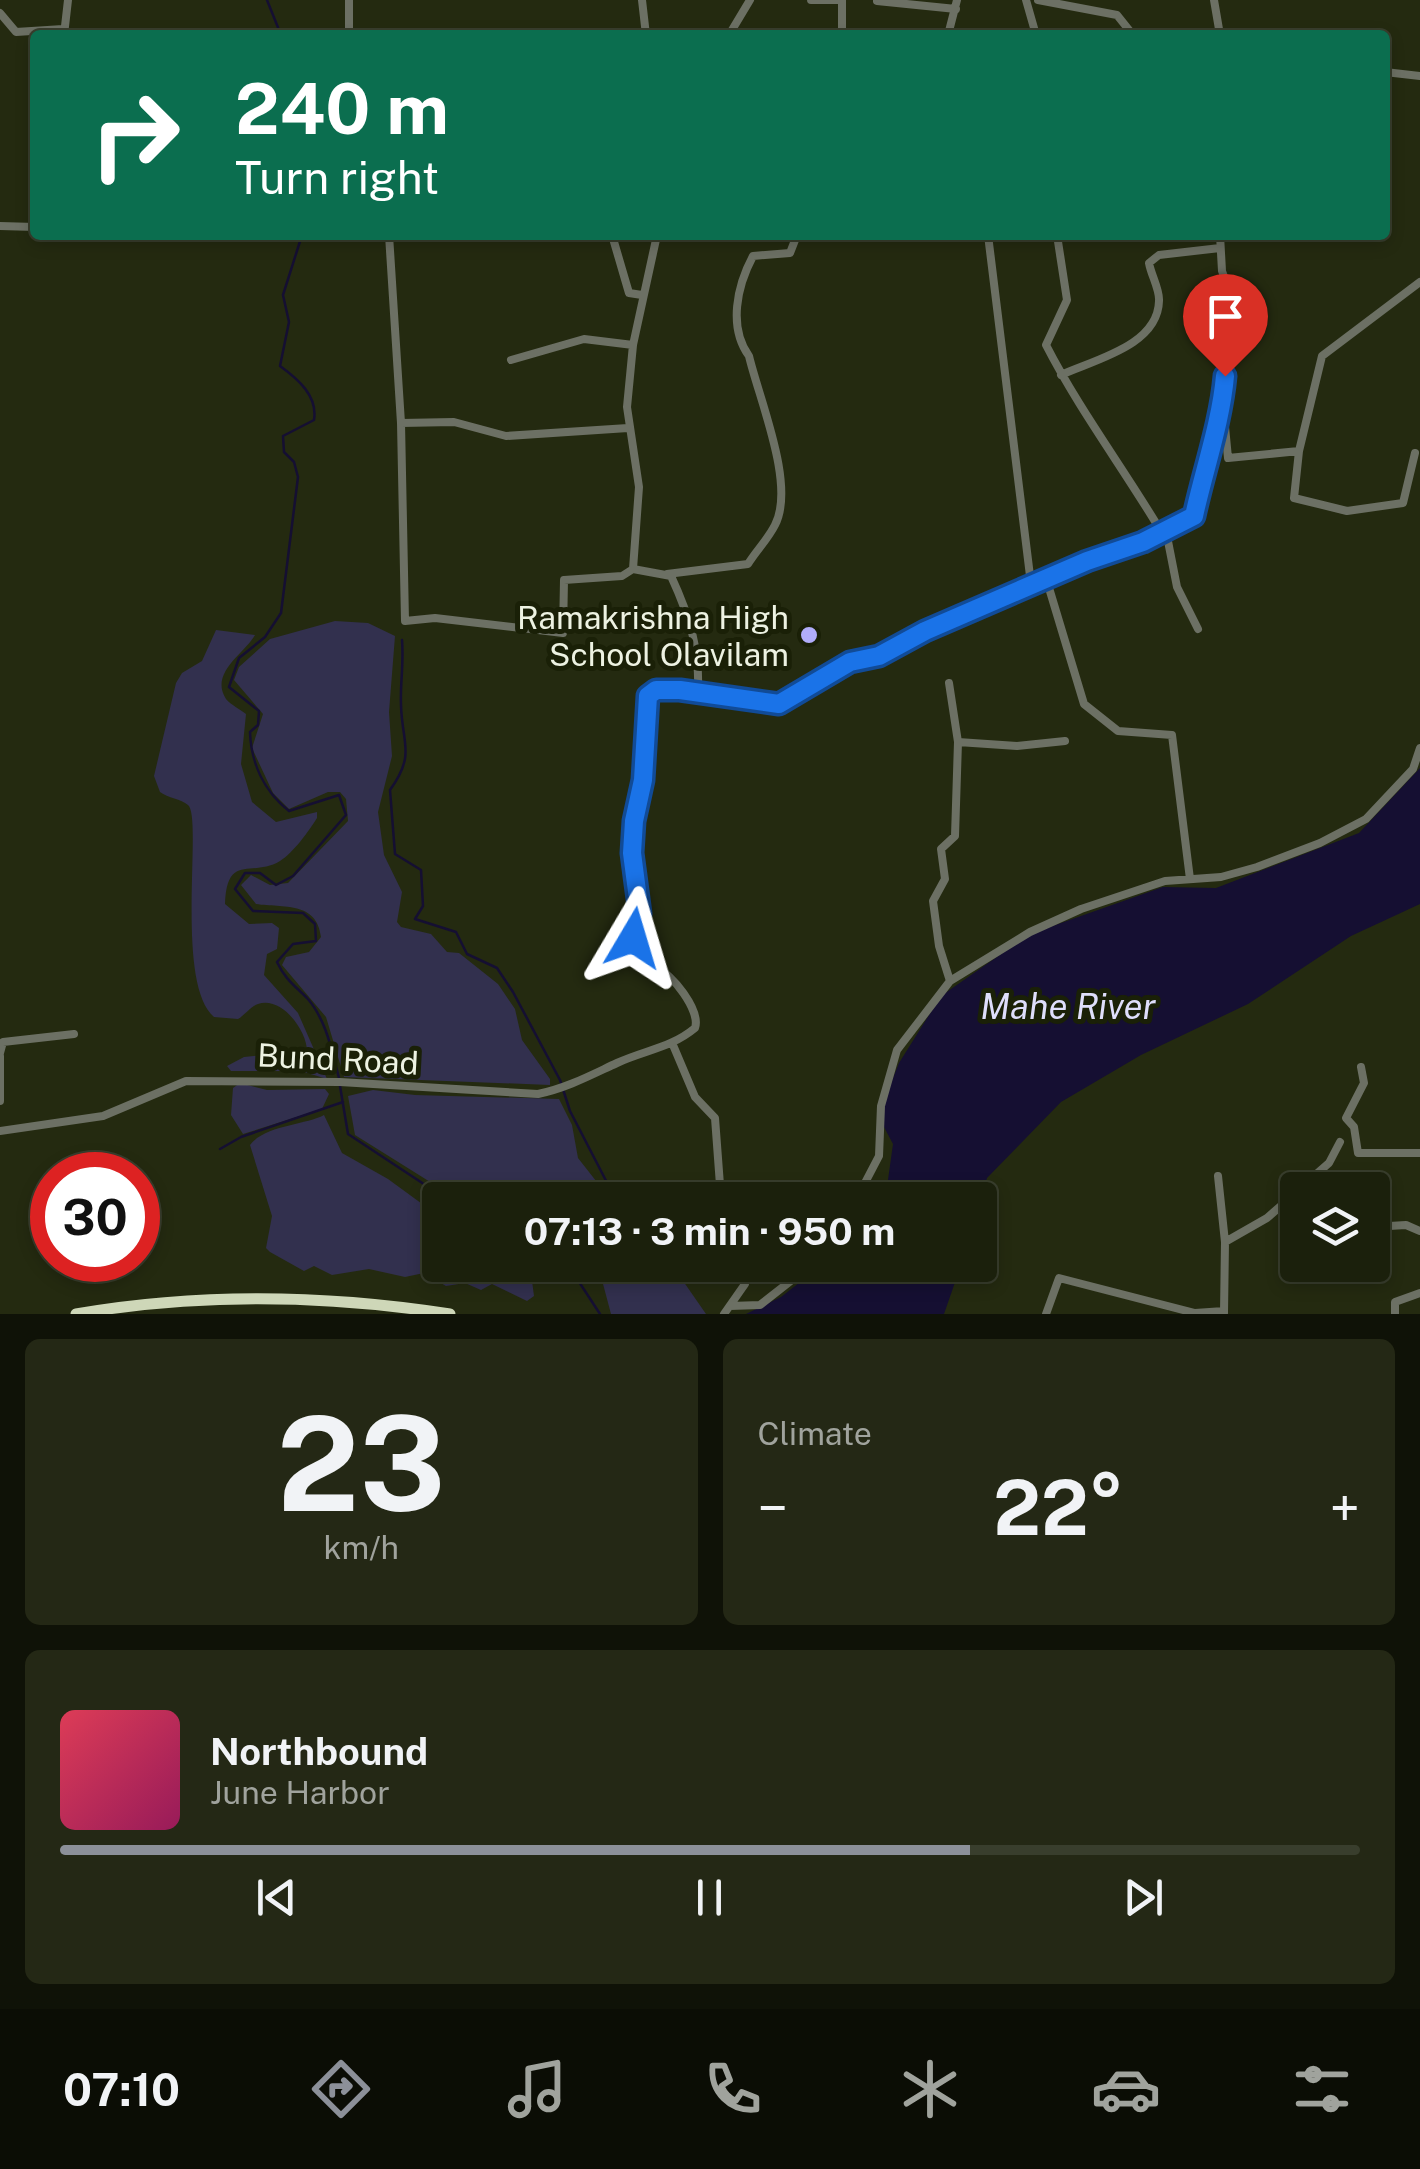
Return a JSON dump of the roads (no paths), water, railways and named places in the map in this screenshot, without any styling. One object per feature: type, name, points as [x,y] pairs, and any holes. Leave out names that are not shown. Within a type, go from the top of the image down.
[{"type":"highway","points":[[76,1314],[130,1305],[230,1300],[333,1301],[450,1314]]},
{"type":"street","points":[[64,30],[68,0]]},
{"type":"street","points":[[349,30],[350,0]]},
{"type":"street","points":[[642,0],[645,30]]},
{"type":"street","points":[[731,30],[750,0]]},
{"type":"street","points":[[810,0],[842,0],[842,30]]},
{"type":"street","points":[[1026,0],[1035,30]]},
{"type":"street","points":[[1038,0],[1117,15],[1129,30]]},
{"type":"street","points":[[1214,0],[1219,30]]},
{"type":"street","points":[[877,2],[957,4],[949,30]]},
{"type":"street","points":[[0,13],[16,32],[30,32]]},
{"type":"street","points":[[1390,73],[1420,76]]},
{"type":"street","points":[[0,226],[30,226]]},
{"type":"street","points":[[390,240],[401,423],[405,621],[436,618],[563,633],[564,580],[622,576],[633,569],[667,574],[748,564],[776,525],[780,510],[778,465],[750,356],[740,344],[738,308],[753,256],[790,253],[795,240]]},
{"type":"street","points":[[613,240],[629,293],[642,295]]},
{"type":"street","points":[[633,569],[640,487],[634,442],[628,428],[633,345],[656,240]]},
{"type":"street","points":[[989,240],[1031,584]]},
{"type":"street","points":[[1058,240],[1068,300],[1046,345],[1061,375],[1164,532],[1178,587],[1198,630]]},
{"type":"street","points":[[1220,240],[1231,296],[1222,404],[1228,458],[1299,451]]},
{"type":"street","points":[[1061,375],[1125,349],[1156,318],[1160,298],[1149,263],[1159,255],[1220,248]]},
{"type":"street","points":[[1415,453],[1403,503],[1347,511],[1294,498],[1299,451],[1322,356],[1420,282]]},
{"type":"street","points":[[511,360],[584,340],[633,345]]},
{"type":"street","points":[[723,1182],[718,1172],[718,1127],[686,1080],[673,1045],[695,1028],[697,1017],[664,970],[644,970],[633,960],[640,914],[632,853],[643,780],[648,696],[656,690],[680,690],[698,696],[779,704],[850,662],[879,656],[1031,584],[1164,532],[1194,516],[1213,425],[1222,404]]},
{"type":"street","points":[[401,423],[454,422],[506,436],[628,428]]},
{"type":"street","points":[[667,574],[693,629],[698,696]]},
{"type":"street","points":[[1046,578],[1084,704],[1118,731],[1172,734],[1190,879]]},
{"type":"street","points":[[949,684],[958,742],[954,836],[942,849],[945,879],[933,901],[939,946],[950,981]]},
{"type":"street","points":[[958,742],[1018,746],[1065,741]]},
{"type":"street","points":[[865,1182],[879,1156],[884,1093],[897,1050],[950,981],[1030,932],[1068,915],[1165,881],[1257,868],[1366,820],[1413,769],[1420,748]]},
{"type":"street","points":[[0,1101],[3,1042],[74,1034]]},
{"type":"street","name":"Bund Road","points":[[0,1131],[103,1116],[186,1081],[340,1082],[538,1094],[563,1089],[617,1063],[673,1045]]},
{"type":"street","points":[[1361,1066],[1364,1084],[1346,1118],[1354,1127],[1358,1152],[1420,1154]]},
{"type":"street","points":[[1319,1172],[1329,1164],[1340,1142]]},
{"type":"street","points":[[1046,1314],[1059,1278],[1195,1313],[1224,1312],[1225,1242],[1218,1176]]},
{"type":"street","points":[[1225,1242],[1280,1206]]},
{"type":"street","points":[[1390,1226],[1406,1225],[1420,1230]]},
{"type":"street","points":[[727,1310],[744,1282]]},
{"type":"street","points":[[727,1310],[760,1305],[790,1282]]},
{"type":"street","points":[[1395,1314],[1395,1302],[1420,1293]]},
{"type":"water","name":"Mahe River","points":[[1420,768],[1420,904],[1351,936],[1248,1004],[1141,1055],[1061,1102],[986,1182],[888,1182],[893,1144],[884,1127],[883,1103],[899,1063],[941,996],[1030,934],[1163,887],[1216,888],[1359,833]]},
{"type":"water","points":[[800,1282],[955,1282],[944,1314],[746,1314],[781,1297]]},
{"type":"waterway","points":[[267,0],[279,30]]},
{"type":"waterway","points":[[300,240],[283,295],[289,322],[280,366],[310,396],[314,420],[283,436],[284,452],[294,462],[298,477],[281,613],[265,637],[239,658],[229,687],[259,711],[258,725],[250,732],[253,755],[260,776],[280,803],[289,811],[339,795],[346,815],[293,876],[276,885],[260,873],[245,873],[235,889],[253,911],[303,913],[315,924],[316,941],[293,944],[277,962],[319,1016],[339,1078]]},
{"type":"waterway","points":[[402,640],[401,705],[406,749],[403,767],[390,790],[395,854],[421,870],[423,906],[415,919],[456,932],[467,954],[497,968],[560,1080],[570,1111],[607,1182]]},
{"type":"waterway","points":[[340,1086],[348,1134],[422,1183]]},
{"type":"waterway","points":[[220,1149],[241,1137],[343,1102]]},
{"type":"waterway","points":[[579,1282],[600,1314]]},
{"type":"place","name":"Ramakrishna High School Olavilam","points":[[809,635]]}]
